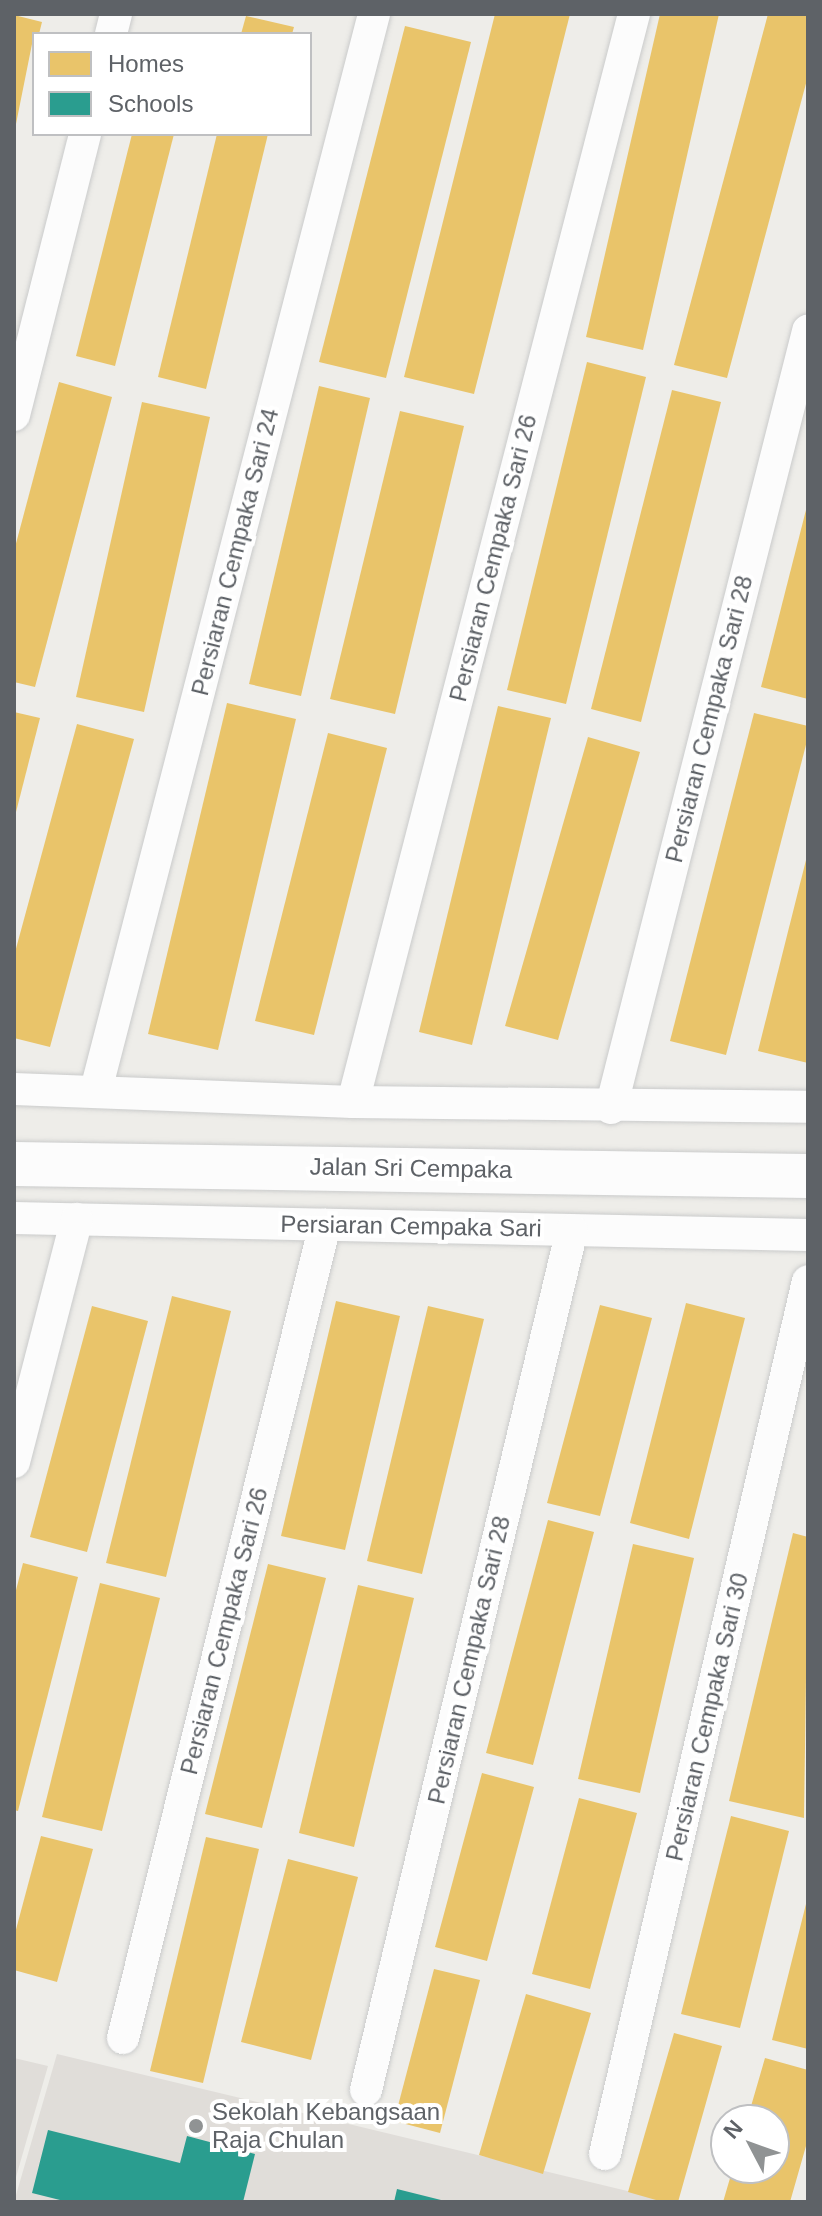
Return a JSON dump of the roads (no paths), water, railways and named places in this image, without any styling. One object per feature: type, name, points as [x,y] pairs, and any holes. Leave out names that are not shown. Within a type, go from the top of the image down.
[{"type":"street","name":"Persiaran Cempaka Sari 24","points":[[96,1090],[374,14]]},
{"type":"street","name":"Persiaran Cempaka Sari 26","points":[[353,1102],[634,14]]},
{"type":"street","points":[[14,415],[84,136]]},
{"type":"street","name":"Persiaran Cempaka Sari 28","points":[[611,1108],[808,331]]},
{"type":"street","points":[[14,1089],[611,1108],[808,1107]]},
{"type":"street","name":"Jalan Sri Cempaka","points":[[14,1164],[808,1176]]},
{"type":"street","name":"Persiaran Cempaka Sari","points":[[14,1218],[808,1235]]},
{"type":"street","points":[[14,1462],[77,1219]]},
{"type":"street","name":"Persiaran Cempaka Sari 26","points":[[123,2038],[325,1225]]},
{"type":"street","name":"Persiaran Cempaka Sari 28","points":[[366,2090],[572,1230]]},
{"type":"street","name":"Persiaran Cempaka Sari 30","points":[[605,2154],[808,1281]]},
{"type":"place","name":"Sekolah Kebangsaan Raja Chulan","points":[[196,2126]]}]
